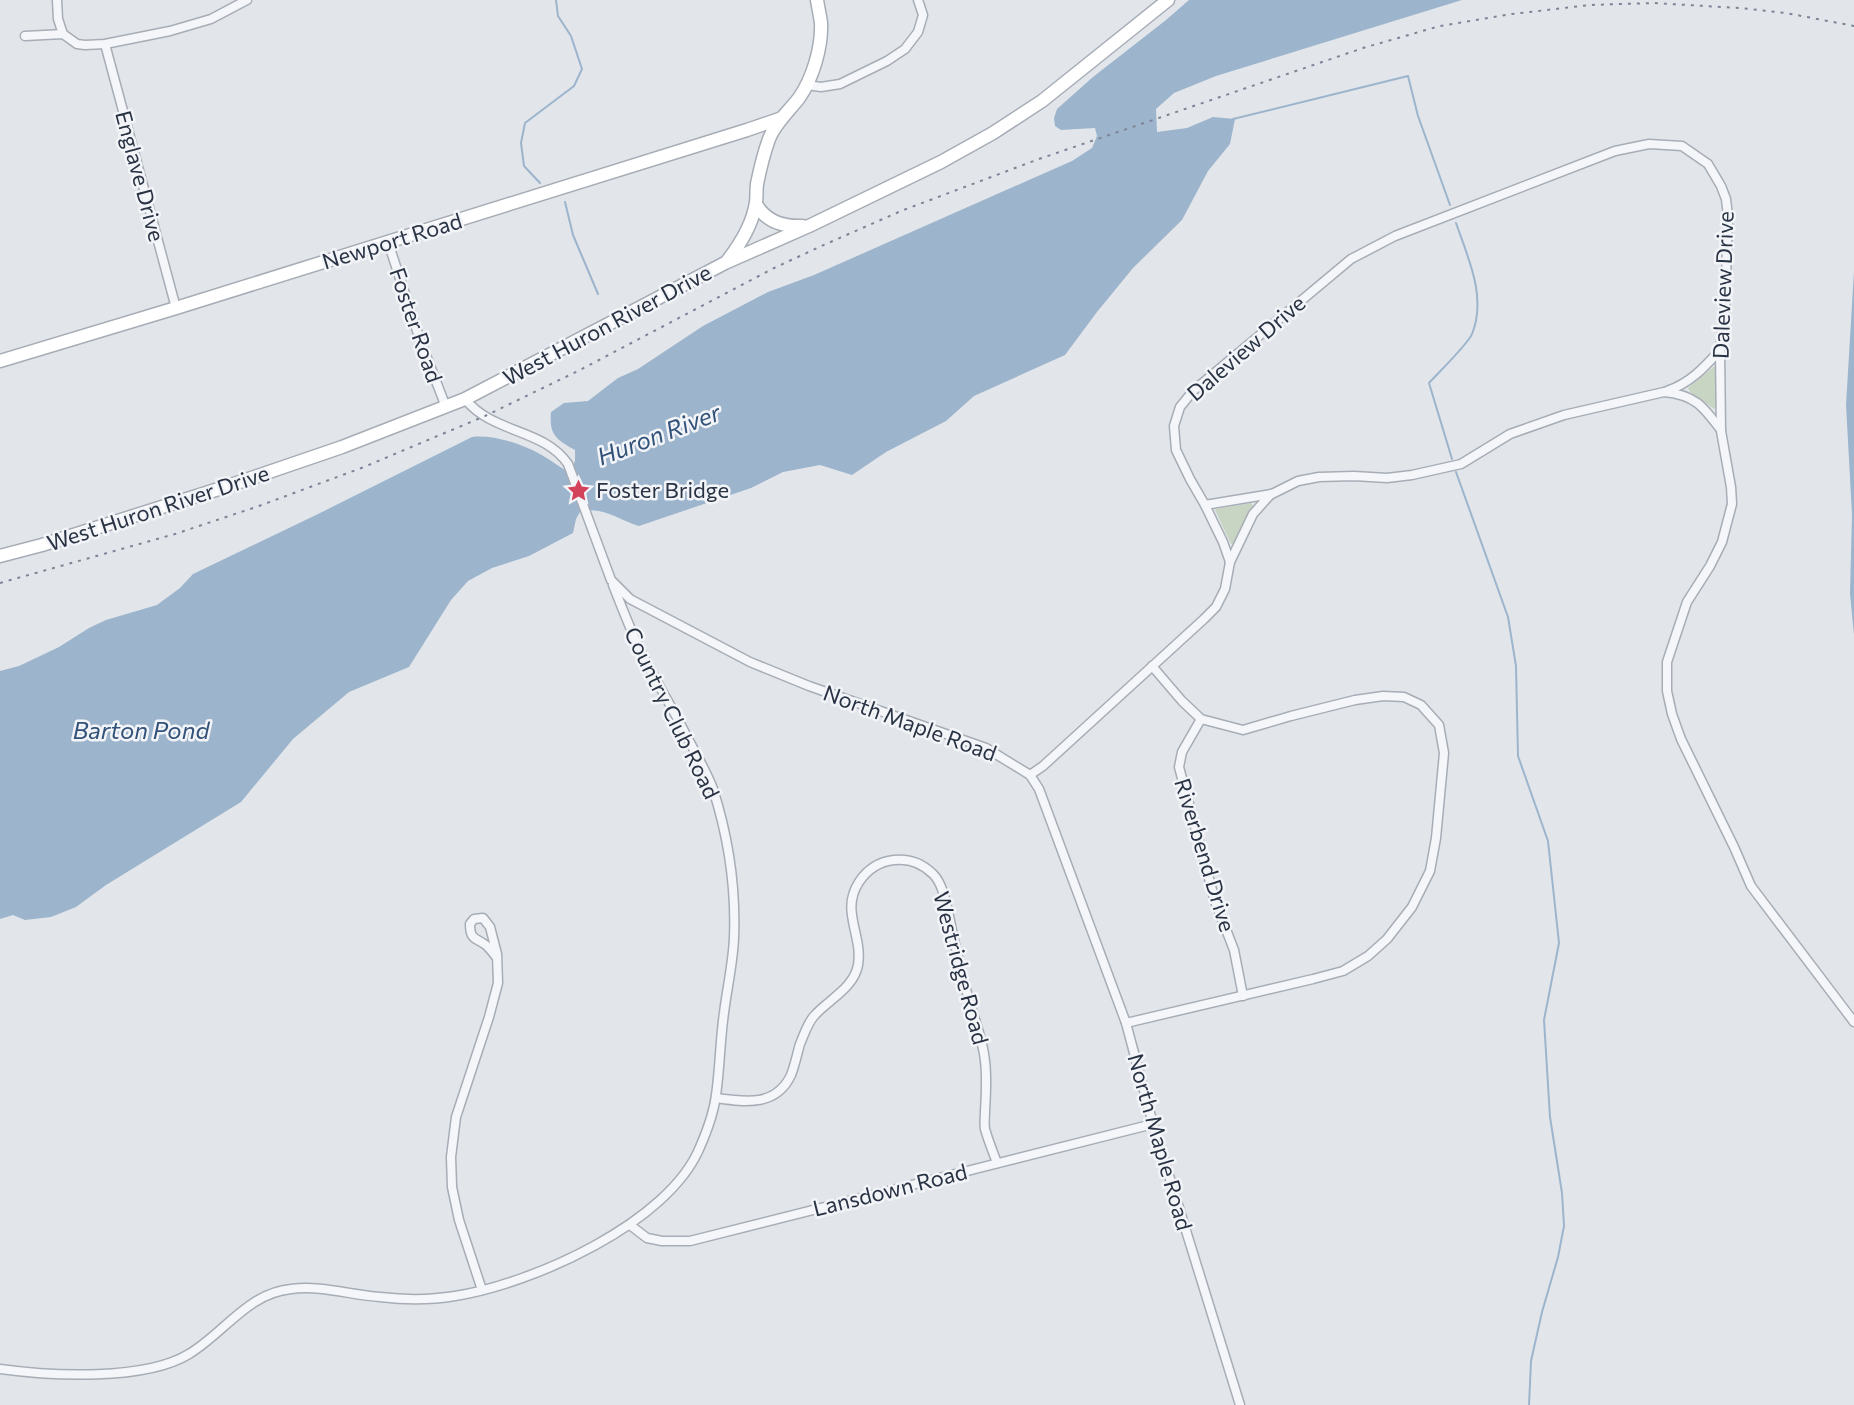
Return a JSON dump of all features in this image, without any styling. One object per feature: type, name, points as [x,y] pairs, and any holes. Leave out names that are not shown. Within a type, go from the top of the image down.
[{"type":"street","points":[[57,0],[58,19],[63,34],[77,44],[85,45],[105,44],[170,31],[211,19],[247,0]]},
{"type":"street","points":[[725,263],[741,242],[756,204],[757,186],[770,136],[807,85],[820,42],[821,22],[817,0]]},
{"type":"street","points":[[807,85],[821,87],[840,84],[887,61],[905,49],[918,32],[921,23],[923,15],[918,0]]},
{"type":"street","name":"West Huron River Drive","points":[[0,556],[42,545],[236,483],[342,447],[465,399],[725,263],[809,226],[941,162],[993,133],[1042,101],[1168,0]]},
{"type":"street","points":[[25,36],[63,34]]},
{"type":"street","name":"Englave Drive","points":[[105,44],[176,308]]},
{"type":"street","name":"Newport Road","points":[[0,361],[782,118]]},
{"type":"street","name":"Daleview Drive","points":[[1230,562],[1223,542],[1176,450],[1174,426],[1180,407],[1193,391],[1351,259],[1395,236],[1615,151],[1649,144],[1682,146],[1708,164],[1721,186],[1728,216],[1725,310],[1720,350],[1721,431],[1732,504],[1722,542],[1687,602],[1666,662],[1667,691],[1672,714],[1686,749],[1751,886],[1854,1022]]},
{"type":"street","points":[[756,204],[770,220],[789,227],[809,226]]},
{"type":"street","name":"Foster Road","points":[[388,242],[420,340],[446,407]]},
{"type":"street","points":[[1205,505],[1272,494],[1298,481],[1319,477],[1412,476],[1461,464],[1510,434],[1543,422],[1680,386],[1697,375],[1720,350]]},
{"type":"street","points":[[1664,392],[1681,394],[1695,400],[1706,410],[1721,431]]},
{"type":"street","name":"North Maple Road","points":[[465,399],[474,409],[496,423],[552,446],[561,454],[568,464],[611,580],[630,599],[750,662],[809,686],[986,748],[1030,775],[1040,789],[1126,1023],[1153,1124],[1240,1405]]},
{"type":"street","points":[[1030,775],[1043,766],[1216,607],[1226,589],[1230,562],[1253,514],[1272,494]]},
{"type":"street","name":"Country Club Road","points":[[0,1369],[58,1374],[136,1371],[162,1367],[193,1352],[254,1302],[282,1290],[312,1288],[379,1297],[418,1299],[456,1296],[511,1282],[570,1258],[630,1225],[688,1171],[700,1147],[716,1098],[723,1017],[734,941],[732,884],[725,834],[712,785],[638,646],[611,580]]},
{"type":"street","points":[[1126,1023],[1343,970],[1368,956],[1386,939],[1412,907],[1430,871],[1436,838],[1444,753],[1439,725],[1421,705],[1404,697],[1383,696],[1355,700],[1243,730],[1201,719],[1152,666]]},
{"type":"street","name":"Riverbend Drive","points":[[1201,719],[1182,752],[1179,767],[1209,882],[1234,950],[1243,996]]},
{"type":"street","name":"Westridge Road","points":[[716,1098],[757,1101],[774,1095],[784,1087],[792,1073],[798,1050],[814,1016],[851,981],[858,966],[850,908],[853,894],[860,880],[877,864],[894,858],[906,860],[923,866],[935,875],[946,899],[959,964],[981,1041],[985,1062],[985,1128],[997,1163]]},
{"type":"street","points":[[482,1290],[459,1220],[452,1187],[451,1157],[456,1117],[498,983],[497,958],[487,920],[479,917],[474,919],[470,924],[471,934],[490,948],[497,958]]},
{"type":"street","name":"Lansdown Road","points":[[630,1225],[647,1238],[662,1241],[690,1241],[1153,1124]]},
{"type":"green space","points":[[1717,364],[1716,407],[1714,409],[1690,392],[1688,388]]},
{"type":"green space","points":[[1251,503],[1254,507],[1231,544],[1215,510]]},
{"type":"water","name":"Barton Pond","points":[[1189,0],[1462,0],[1216,76],[1174,93],[1156,109],[1157,132],[1187,128],[1213,117],[1235,119],[1230,144],[1208,171],[1182,220],[1133,268],[1065,355],[974,396],[946,421],[886,452],[852,475],[820,465],[783,472],[751,488],[639,526],[595,510],[580,512],[573,533],[529,556],[492,568],[468,581],[451,600],[409,667],[349,692],[293,739],[241,802],[106,885],[76,907],[51,917],[25,920],[13,915],[0,919],[0,671],[19,666],[59,647],[106,620],[157,605],[180,588],[193,574],[472,437],[490,437],[510,441],[538,453],[565,470],[573,467],[575,450],[555,436],[551,426],[551,412],[564,403],[588,401],[618,378],[638,369],[703,326],[768,292],[814,275],[1072,161],[1092,148],[1097,136],[1095,128],[1061,130],[1055,126],[1054,118],[1057,109]]},
{"type":"water","points":[[1854,271],[1854,635],[1850,594],[1852,514],[1846,405]]},
{"type":"waterway","points":[[540,183],[524,166],[521,143],[525,123],[574,86],[582,69],[571,36],[558,16],[556,0]]},
{"type":"waterway","points":[[1233,119],[1408,76],[1418,116],[1450,205]]},
{"type":"waterway","points":[[565,202],[573,235],[598,294]]},
{"type":"waterway","points":[[1452,459],[1429,383],[1469,339],[1476,320],[1477,292],[1456,223]]},
{"type":"waterway","points":[[1456,472],[1508,617],[1516,666],[1518,756],[1548,841],[1559,943],[1544,1020],[1550,1117],[1562,1193],[1564,1226],[1531,1361],[1529,1405]]},
{"type":"railway","points":[[0,583],[175,534],[364,467],[485,416],[580,370],[774,268],[901,211],[1039,159],[1363,48],[1440,26],[1512,14],[1590,5],[1653,3],[1740,8],[1786,13],[1854,26]]},
{"type":"place","name":"Foster Bridge","points":[[578,490]]},
{"type":"water label","name":"Huron River","points":[[659,435]]}]
